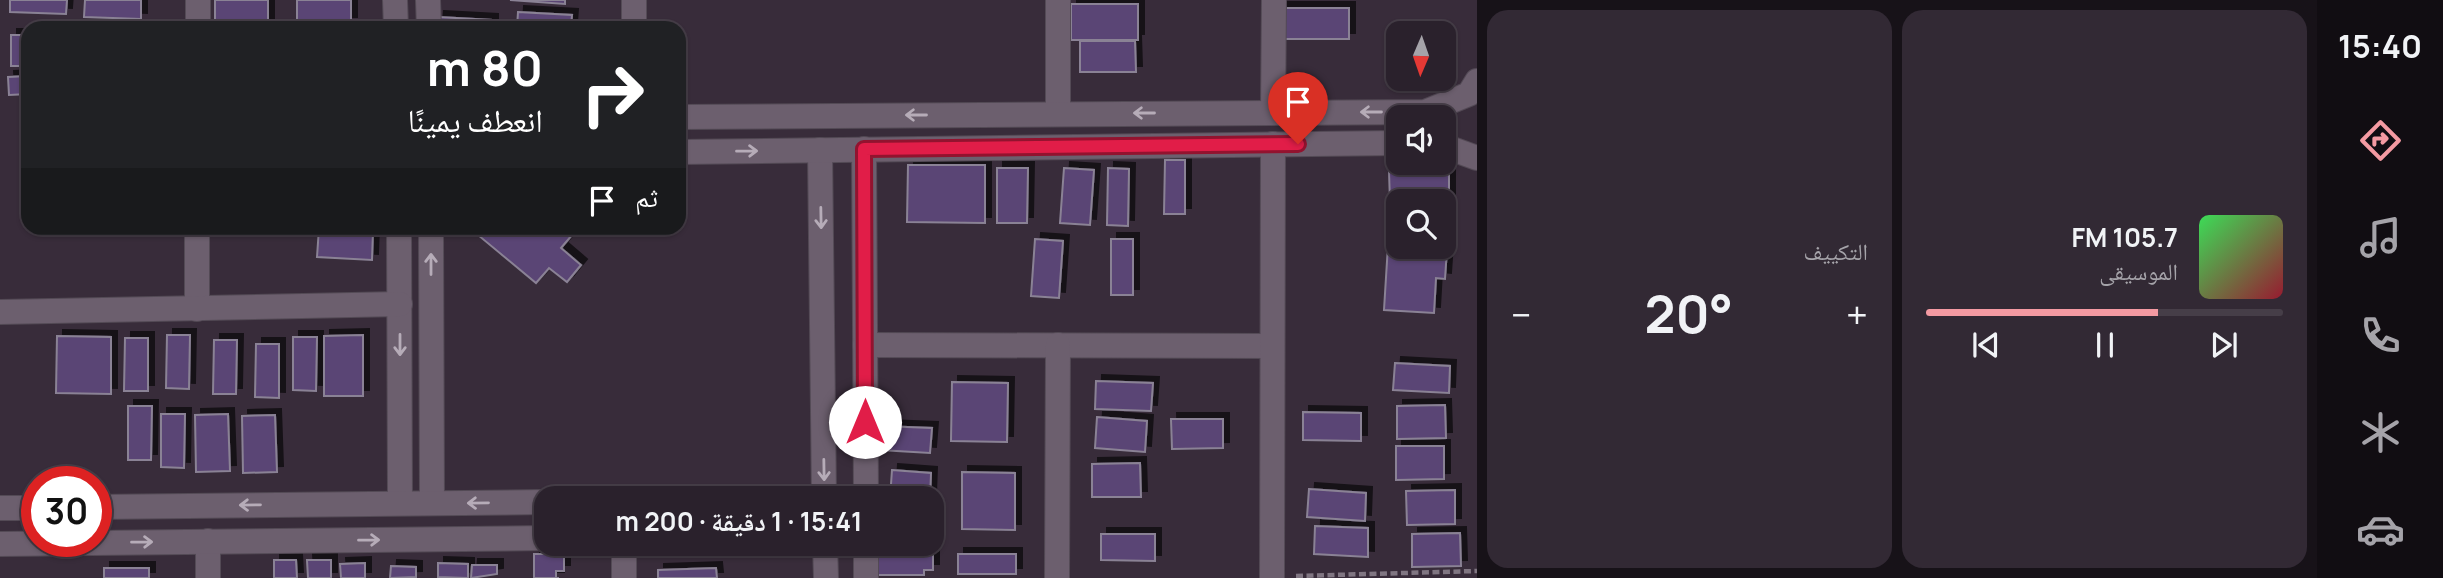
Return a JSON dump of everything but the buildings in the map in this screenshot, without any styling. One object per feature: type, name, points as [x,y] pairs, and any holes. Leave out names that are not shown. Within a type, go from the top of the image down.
[{"type":"street","points":[[198,0],[198,21]]},
{"type":"street","points":[[395,0],[396,21]]},
{"type":"street","points":[[428,0],[429,21]]},
{"type":"street","points":[[634,0],[634,21]]},
{"type":"street","points":[[1058,0],[1058,114]]},
{"type":"street","points":[[1273,112],[1274,0]]},
{"type":"street","points":[[686,117],[1425,112],[1469,94],[1477,81]]},
{"type":"street","points":[[686,152],[1386,143]]},
{"type":"street","points":[[1272,577],[1273,144]]},
{"type":"street","points":[[864,149],[866,486]]},
{"type":"street","points":[[820,150],[824,486]]},
{"type":"street","points":[[1456,150],[1477,158]]},
{"type":"street","points":[[197,235],[197,309]]},
{"type":"street","points":[[399,235],[400,503]]},
{"type":"street","points":[[431,235],[432,503]]},
{"type":"street","points":[[0,312],[400,304]]},
{"type":"street","points":[[865,345],[1272,346]]},
{"type":"street","points":[[1057,578],[1058,345]]},
{"type":"street","points":[[400,460],[419,465],[431,460]]},
{"type":"street","points":[[112,507],[534,502]]},
{"type":"street","points":[[0,508],[21,508]]},
{"type":"street","points":[[0,544],[534,538]]},
{"type":"street","points":[[208,541],[208,578]]},
{"type":"street","points":[[624,556],[624,578]]},
{"type":"street","points":[[825,556],[825,578]]},
{"type":"street","points":[[866,556],[866,578]]},
{"type":"path","points":[[1272,577],[1477,571]]},
{"type":"route","points":[[865,422],[864,149],[1298,144]]}]
